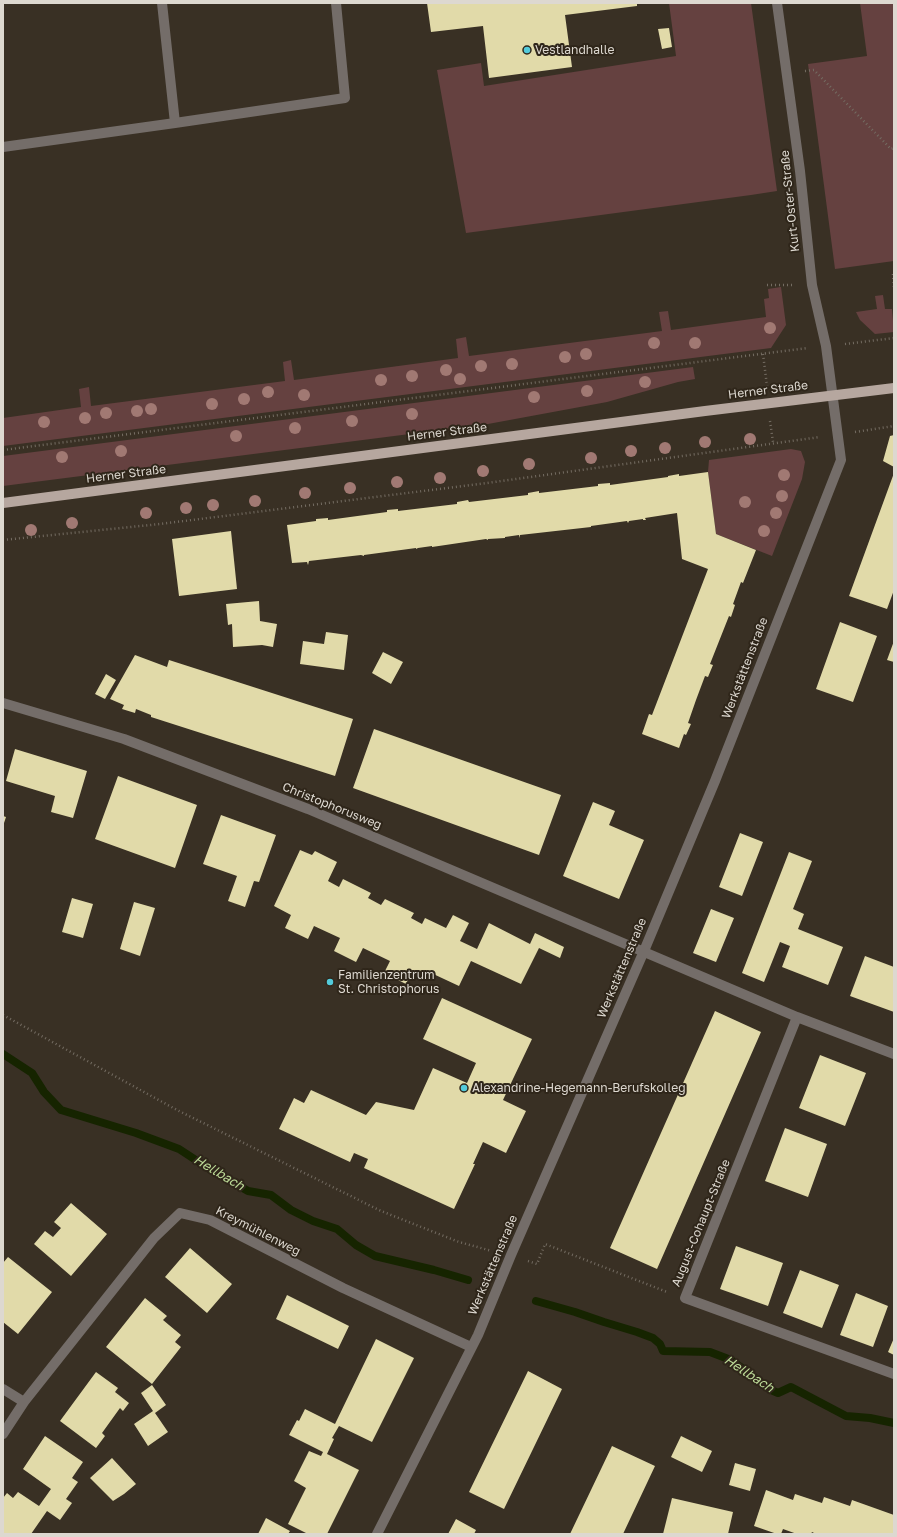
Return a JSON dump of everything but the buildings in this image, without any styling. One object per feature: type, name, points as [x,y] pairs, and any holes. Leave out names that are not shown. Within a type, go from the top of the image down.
[{"type":"main road","name":"Herner Straße","points":[[3,503],[704,411],[894,388]]},
{"type":"street","points":[[162,3],[175,123]]},
{"type":"street","points":[[3,146],[345,98],[336,3]]},
{"type":"street","name":"Kurt-Oster-Straße","points":[[777,3],[800,171],[812,285],[826,346],[832,396]]},
{"type":"street","name":"Werkstättenstraße","points":[[377,1534],[471,1347],[478,1336],[511,1256],[644,951],[715,781],[841,460],[832,396]]},
{"type":"street","name":"Christophorusweg","points":[[3,703],[124,739],[308,809],[644,951]]},
{"type":"street","points":[[644,951],[797,1017],[894,1054]]},
{"type":"street","name":"August-Cohaupt-Straße","points":[[797,1017],[685,1298],[894,1374]]},
{"type":"street","name":"Kreymühlenweg","points":[[3,1434],[24,1402],[154,1238],[180,1212],[210,1220],[343,1288],[471,1347]]},
{"type":"street","points":[[3,1388],[24,1402]]},
{"type":"path","points":[[787,72],[814,70],[891,148],[894,148]]},
{"type":"path","points":[[893,274],[894,288]]},
{"type":"path","points":[[768,285],[812,285]]},
{"type":"path","points":[[3,450],[826,346],[894,338],[894,341]]},
{"type":"path","points":[[3,540],[199,519],[486,483],[894,426]]},
{"type":"path","points":[[3,1015],[177,1110],[381,1211],[460,1242],[537,1264],[545,1244],[685,1298]]},
{"type":"shaded area","points":[[669,3],[751,3],[777,191],[466,233],[437,70],[481,63],[484,86],[676,56]]},
{"type":"shaded area","points":[[860,3],[894,3],[894,261],[835,269],[808,64],[867,56]]},
{"type":"shaded area","points":[[781,287],[786,325],[771,348],[3,446],[3,418],[81,407],[79,389],[89,387],[91,406],[285,381],[283,362],[291,360],[294,380],[458,358],[456,339],[466,337],[469,356],[662,331],[659,312],[668,311],[671,330],[766,317],[764,299],[769,298],[768,289]]},
{"type":"shaded area","points":[[883,295],[885,309],[892,309],[894,332],[875,334],[860,320],[856,312],[877,309],[875,296]]},
{"type":"shaded area","points":[[693,367],[695,379],[678,382],[607,402],[488,424],[3,486],[3,456]]},
{"type":"shaded area","points":[[791,449],[801,451],[805,462],[802,479],[772,556],[716,534],[708,472],[709,460]]},
{"type":"waterway","name":"Hellbach","points":[[3,1054],[32,1073],[44,1092],[61,1110],[136,1133],[179,1149],[248,1191],[271,1195],[291,1210],[313,1221],[337,1229],[356,1245],[375,1256],[468,1280]]},
{"type":"waterway","name":"Hellbach","points":[[536,1301],[575,1312],[653,1338],[660,1344],[663,1351],[710,1352],[731,1360],[771,1390],[778,1393],[791,1387],[846,1416],[870,1418],[894,1423]]},
{"type":"place","name":"Vestlandhalle","points":[[527,50]]},
{"type":"place","name":"Familienzentrum St. Christophorus","points":[[330,982]]},
{"type":"place","name":"Alexandrine-Hegemann-Berufskolleg","points":[[464,1088]]}]
